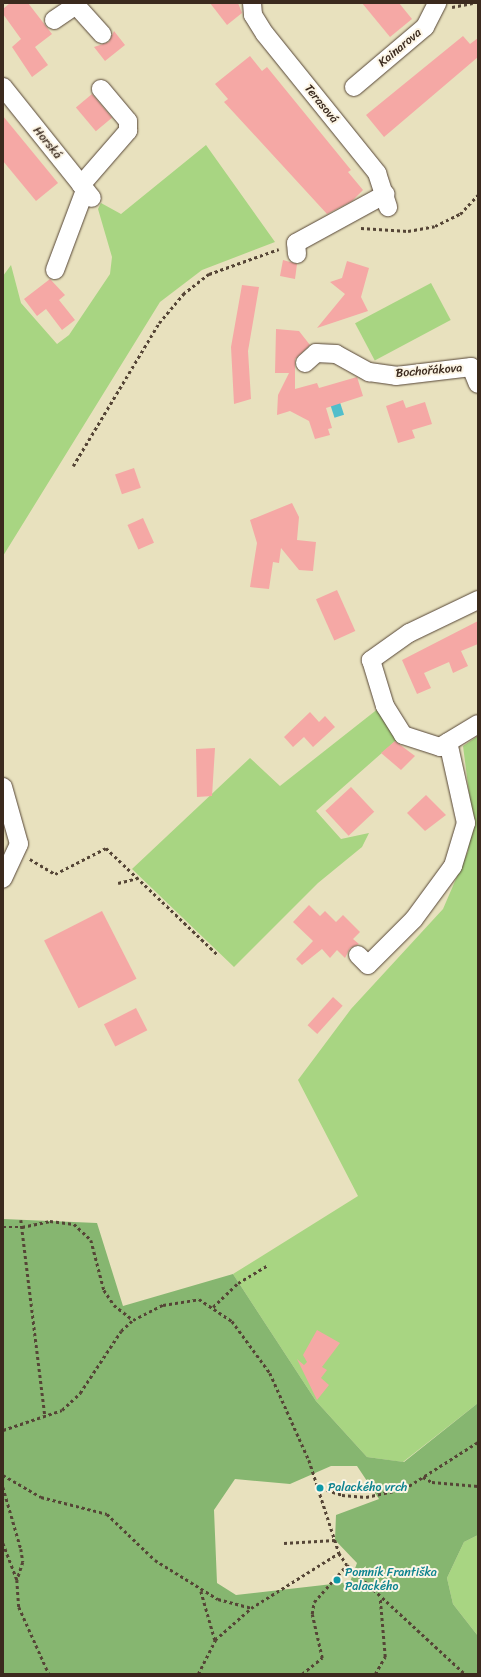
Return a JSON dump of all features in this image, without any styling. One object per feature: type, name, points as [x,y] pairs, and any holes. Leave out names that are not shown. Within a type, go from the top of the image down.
[{"type":"street","name":"Terasová","points":[[252,3],[253,15],[265,34],[377,173],[387,200],[296,248]]},
{"type":"street","points":[[54,20],[75,4],[102,34]]},
{"type":"street","name":"Kainarova","points":[[354,87],[425,27],[442,7]]},
{"type":"street","name":"Horská","points":[[3,87],[86,191]]},
{"type":"street","points":[[55,270],[86,191],[128,131],[128,121],[101,89]]},
{"type":"street","name":"Bochořákova","points":[[305,363],[316,353],[336,354],[369,372],[396,376],[472,367],[478,384]]},
{"type":"street","points":[[478,600],[409,633],[371,660],[385,706],[403,735],[425,745],[440,747],[478,724]]},
{"type":"street","points":[[358,955],[368,965],[414,919],[456,860],[466,823],[448,742]]},
{"type":"street","points":[[3,787],[19,844],[3,879]]},
{"type":"path","points":[[442,7],[473,3]]},
{"type":"path","points":[[356,228],[408,231],[435,226],[460,214],[478,195]]},
{"type":"path","points":[[73,466],[159,323],[183,294],[209,274],[296,248]]},
{"type":"path","points":[[27,857],[54,874],[106,848],[218,955]]},
{"type":"path","points":[[118,884],[138,878]]},
{"type":"path","points":[[21,1220],[45,1415]]},
{"type":"path","points":[[3,1227],[22,1227],[50,1221],[74,1224],[91,1240],[104,1290],[114,1304],[133,1320]]},
{"type":"path","points":[[213,1307],[238,1283],[268,1264]]},
{"type":"path","points":[[3,1430],[62,1410],[80,1393],[121,1331],[133,1320],[177,1301],[199,1299],[213,1307],[232,1322],[270,1373],[320,1488],[339,1553],[347,1565],[380,1598],[464,1674]]},
{"type":"path","points":[[320,1488],[342,1496],[366,1497],[404,1489],[478,1442]]},
{"type":"path","points":[[3,1475],[41,1497],[107,1514],[155,1560],[201,1590],[251,1608]]},
{"type":"path","points":[[423,1477],[432,1482],[478,1486]]},
{"type":"path","points":[[3,1487],[22,1549],[23,1562],[17,1580]]},
{"type":"path","points":[[284,1543],[335,1540]]},
{"type":"path","points":[[3,1543],[17,1580],[19,1606],[49,1674]]},
{"type":"path","points":[[198,1674],[215,1640],[251,1608],[339,1553]]},
{"type":"path","points":[[302,1674],[322,1658],[312,1614],[314,1602],[347,1565]]},
{"type":"path","points":[[201,1590],[215,1640]]},
{"type":"path","points":[[375,1674],[385,1657],[380,1598]]},
{"type":"green space","points":[[206,145],[275,242],[202,270],[160,302],[3,556],[3,276],[11,265],[21,303],[57,344],[69,335],[110,274],[112,257],[98,209],[101,203],[121,214]]},
{"type":"green space","points":[[431,283],[451,320],[375,360],[355,323]]},
{"type":"green space","points":[[379,708],[400,737],[316,811],[341,839],[369,833],[362,847],[318,883],[234,967],[132,869],[250,758],[280,786]]},
{"type":"green space","points":[[478,736],[478,1403],[403,1462],[367,1457],[316,1401],[233,1274],[358,1196],[298,1080],[351,1009],[443,909],[468,851],[471,808],[463,746]]},
{"type":"green space","points":[[3,1219],[97,1223],[123,1306],[233,1274],[316,1401],[367,1457],[404,1462],[478,1403],[478,1535],[464,1542],[447,1578],[453,1604],[478,1636],[478,1674],[3,1674]],"holes":[[[331,1466],[357,1466],[379,1499],[336,1515],[335,1540],[357,1563],[350,1582],[236,1595],[217,1583],[214,1510],[235,1479],[290,1484]]]},
{"type":"green space","points":[[478,1535],[478,1636],[453,1604],[447,1578],[464,1542]]},
{"type":"water","points":[[336,390],[344,415],[335,418],[326,393]]},
{"type":"building","points":[[10,3],[28,3],[52,34],[35,47],[48,65],[32,77],[12,47],[21,39],[3,14],[3,9]]},
{"type":"building","points":[[210,3],[238,3],[242,13],[227,25]]},
{"type":"building","points":[[362,3],[399,3],[412,19],[390,37]]},
{"type":"building","points":[[114,31],[125,45],[105,61],[94,47],[109,42]]},
{"type":"building","points":[[463,36],[470,44],[478,38],[478,57],[384,137],[366,115]]},
{"type":"building","points":[[250,56],[262,71],[267,67],[351,170],[348,172],[363,190],[352,201],[327,214],[224,102],[228,99],[215,84]]},
{"type":"building","points":[[92,94],[112,118],[96,131],[76,107]]},
{"type":"building","points":[[3,116],[58,183],[36,201],[3,161]]},
{"type":"building","points":[[283,260],[297,264],[295,279],[280,276]]},
{"type":"building","points":[[347,261],[369,268],[361,297],[368,311],[317,328],[345,294],[330,282],[342,278]]},
{"type":"building","points":[[50,279],[65,295],[59,300],[75,320],[62,330],[46,309],[37,316],[24,299]]},
{"type":"building","points":[[242,285],[259,287],[248,351],[251,399],[234,404],[231,347]]},
{"type":"building","points":[[276,329],[299,331],[310,345],[295,359],[295,389],[317,383],[319,388],[357,377],[363,396],[326,408],[332,428],[328,429],[330,435],[315,439],[309,421],[290,411],[277,415],[278,395],[289,373],[275,373]]},
{"type":"building","points":[[403,400],[406,408],[425,402],[432,424],[412,430],[415,438],[398,443],[386,406]]},
{"type":"building","points":[[134,468],[141,488],[122,494],[115,475]]},
{"type":"building","points":[[292,503],[299,517],[297,540],[316,542],[313,571],[299,570],[281,548],[279,563],[273,562],[269,589],[250,587],[257,543],[250,520]]},
{"type":"building","points":[[143,518],[154,543],[138,550],[127,525]]},
{"type":"building","points":[[337,590],[355,631],[334,640],[316,599]]},
{"type":"building","points":[[478,621],[478,644],[461,651],[468,666],[453,673],[449,662],[424,673],[431,688],[417,694],[402,660]]},
{"type":"building","points":[[310,712],[319,722],[325,716],[335,727],[313,747],[304,737],[293,747],[284,737]]},
{"type":"building","points":[[395,741],[415,756],[401,770],[381,753]]},
{"type":"building","points":[[215,748],[212,796],[197,797],[196,749]]},
{"type":"building","points":[[351,787],[374,812],[349,836],[325,811]]},
{"type":"building","points":[[426,795],[446,815],[425,831],[407,813]]},
{"type":"building","points":[[309,905],[320,916],[325,911],[336,922],[343,915],[360,932],[353,939],[359,944],[350,948],[345,958],[337,950],[330,958],[322,949],[302,965],[296,959],[313,941],[293,922]]},
{"type":"building","points":[[102,911],[137,979],[79,1008],[44,941]]},
{"type":"building","points":[[333,997],[343,1006],[317,1034],[308,1025]]},
{"type":"building","points":[[136,1008],[147,1030],[115,1047],[104,1024]]},
{"type":"building","points":[[317,1330],[340,1343],[322,1367],[327,1370],[321,1378],[329,1385],[317,1400],[297,1359],[304,1365],[307,1362],[303,1355]]},
{"type":"place","name":"Palackého vrch","points":[[320,1488]]},
{"type":"place","name":"Pomník Františka Palackého","points":[[337,1580]]}]
